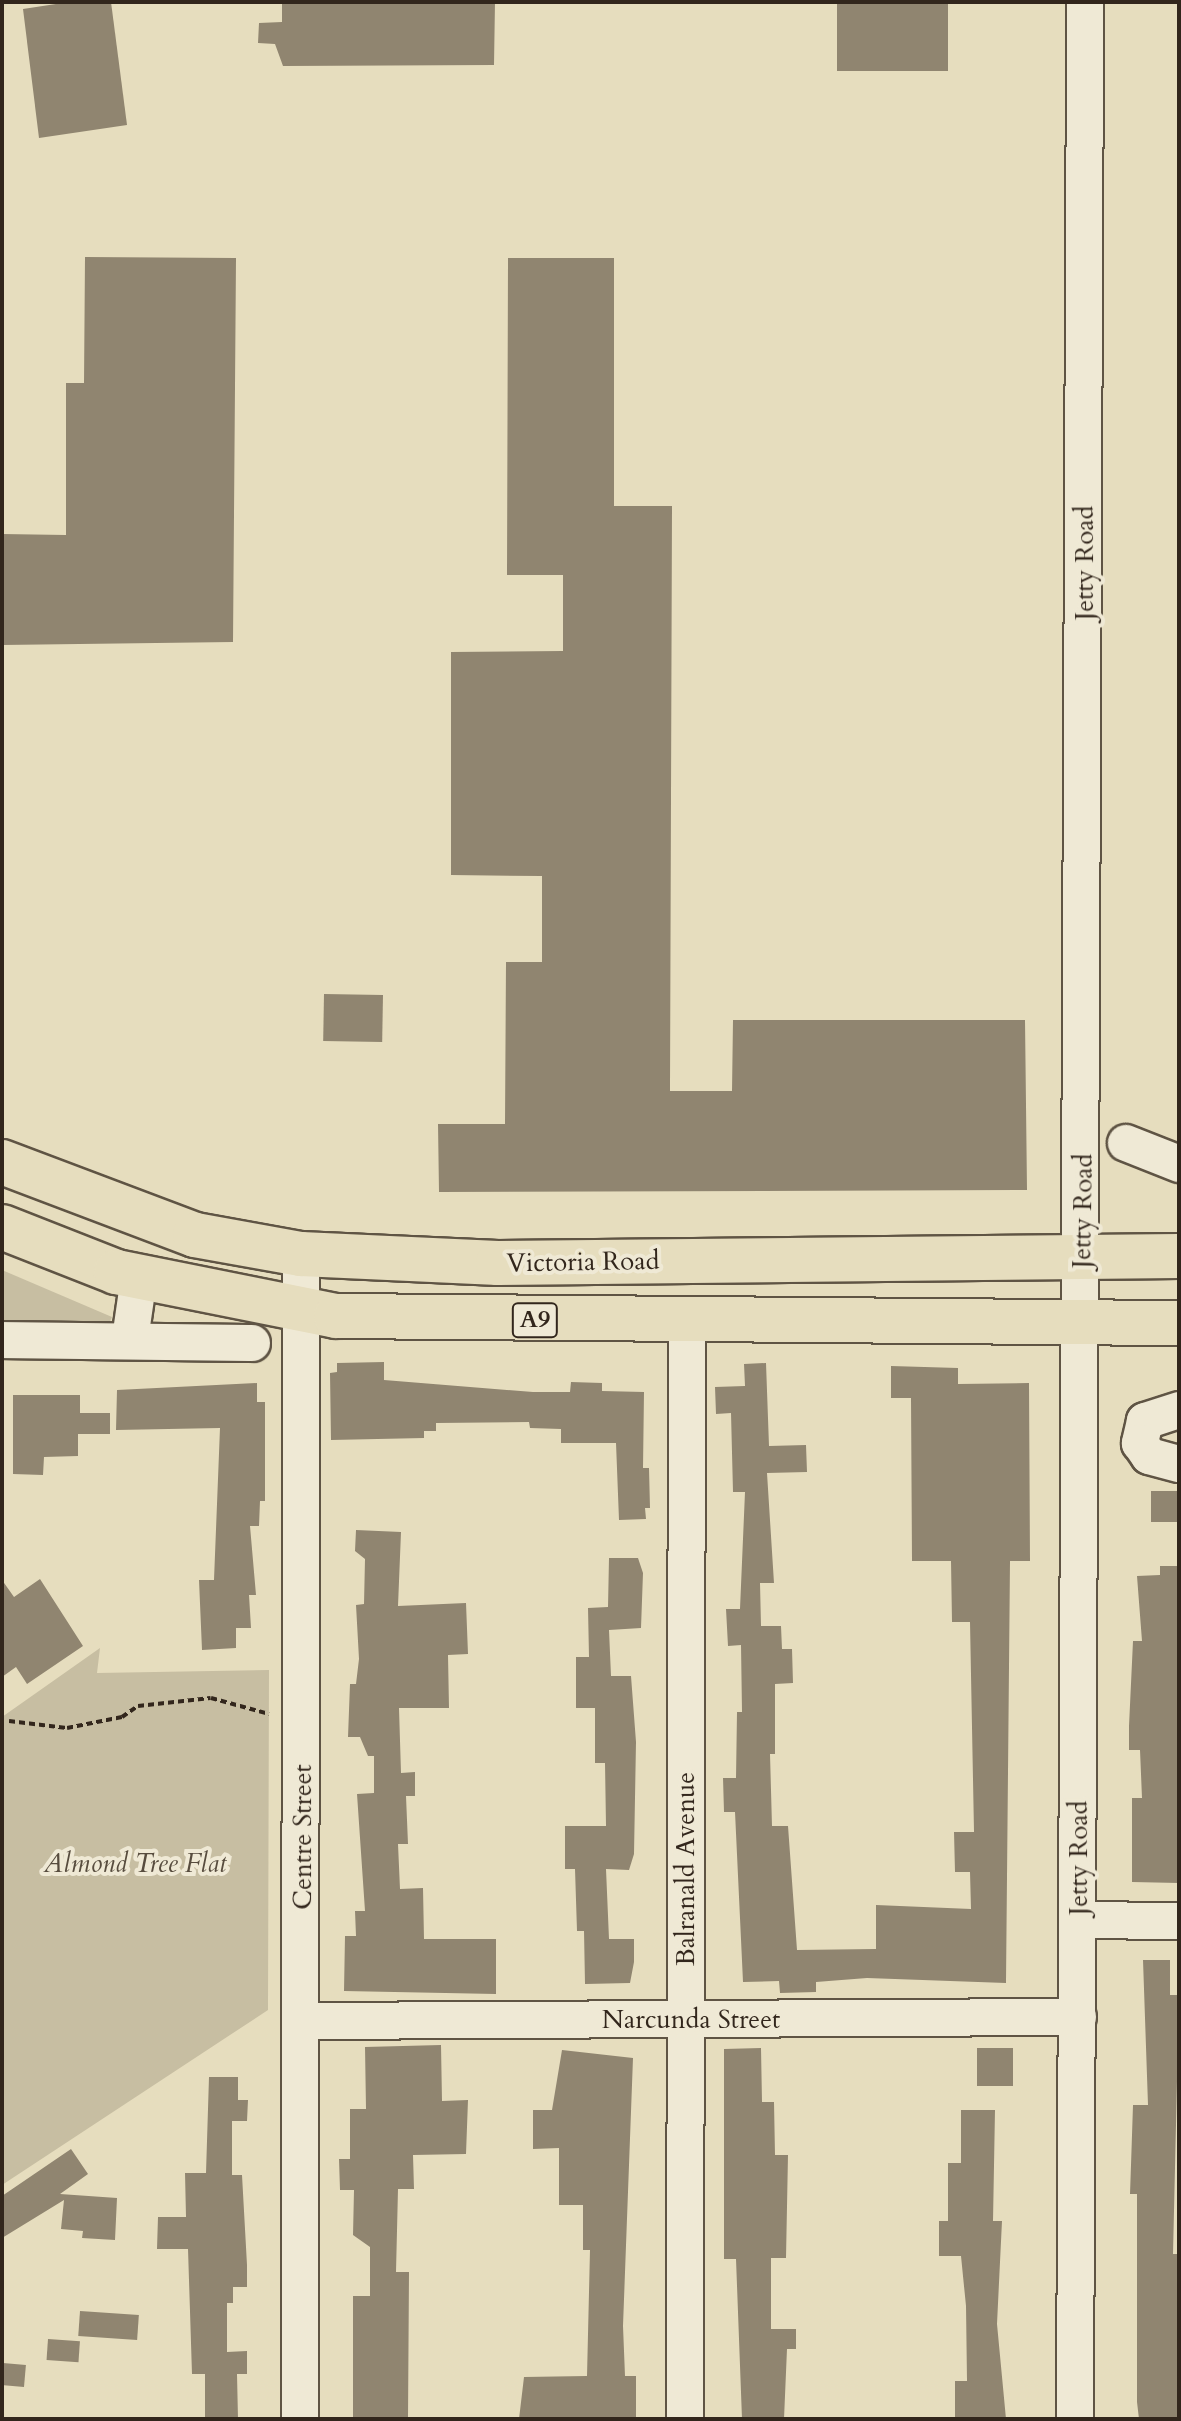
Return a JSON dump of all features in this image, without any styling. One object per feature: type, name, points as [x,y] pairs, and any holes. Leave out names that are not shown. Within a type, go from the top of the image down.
[{"type":"highway","name":"Victoria Road","points":[[2,1162],[195,1235],[301,1254],[498,1263],[1179,1256]]},
{"type":"highway","name":"A9","points":[[2,1227],[139,1277],[301,1311],[407,1318],[1080,1318],[1179,1323]]},
{"type":"street","name":"Jetty Road","points":[[1075,2419],[1080,1318],[1083,1255],[1085,2]]},
{"type":"street","points":[[1126,1143],[1179,1164]]},
{"type":"street","name":"Centre Street","points":[[300,2419],[304,2021],[301,1254]]},
{"type":"street","points":[[130,1339],[139,1277]]},
{"type":"street","name":"Balranald Avenue","points":[[685,2419],[687,1319]]},
{"type":"street","points":[[2,1340],[130,1339],[252,1343]]},
{"type":"street","points":[[1179,1410],[1145,1421],[1140,1443],[1149,1456],[1179,1464]]},
{"type":"street","points":[[1079,1920],[1179,1921]]},
{"type":"street","name":"Narcunda Street","points":[[304,2021],[1078,2017]]},
{"type":"path","points":[[9,1721],[67,1728],[122,1717],[138,1706],[211,1698],[269,1714]]},
{"type":"green space","points":[[2,1270],[112,1317],[109,1324],[2,1325]]},
{"type":"green space","name":"Almond Tree Flat","points":[[100,1648],[97,1673],[269,1670],[268,2010],[2,2185],[2,1717]]},
{"type":"building","points":[[69,2],[111,2],[127,125],[39,138],[23,9]]},
{"type":"building","points":[[282,2],[495,2],[494,65],[283,66],[275,44],[258,43],[259,23],[282,22]]},
{"type":"building","points":[[837,2],[948,2],[948,71],[837,71]]},
{"type":"building","points":[[85,257],[236,258],[233,642],[2,645],[2,534],[66,535],[66,383],[84,383]]},
{"type":"building","points":[[508,258],[614,258],[614,506],[672,506],[670,1091],[732,1091],[733,1020],[1025,1020],[1027,1190],[439,1192],[438,1124],[505,1124],[506,962],[542,962],[542,876],[451,875],[451,652],[563,651],[563,575],[507,575]]},
{"type":"building","points":[[324,994],[383,995],[382,1042],[323,1041]]},
{"type":"building","points":[[384,1362],[384,1380],[533,1392],[570,1392],[571,1382],[602,1383],[602,1391],[644,1392],[643,1468],[649,1468],[650,1508],[645,1508],[646,1519],[619,1520],[616,1443],[561,1443],[561,1429],[530,1428],[529,1422],[436,1423],[436,1431],[424,1431],[424,1438],[331,1440],[330,1373],[337,1372],[337,1363]]},
{"type":"building","points":[[766,1363],[769,1446],[806,1445],[807,1472],[767,1473],[774,1583],[760,1583],[761,1626],[781,1626],[782,1649],[792,1649],[793,1683],[775,1684],[775,1754],[770,1754],[772,1826],[788,1826],[797,1950],[876,1949],[876,1905],[971,1909],[970,1872],[955,1872],[954,1832],[974,1832],[970,1622],[952,1622],[951,1561],[912,1561],[911,1398],[891,1398],[891,1366],[958,1368],[958,1384],[1029,1383],[1030,1561],[1010,1561],[1006,1983],[867,1978],[816,1982],[816,1992],[780,1993],[779,1981],[743,1982],[735,1812],[724,1812],[723,1778],[736,1778],[737,1712],[742,1712],[741,1645],[728,1646],[726,1609],[740,1609],[745,1492],[733,1492],[731,1413],[716,1414],[715,1387],[745,1386],[744,1364]]},
{"type":"building","points":[[257,1383],[257,1402],[265,1402],[265,1501],[260,1501],[259,1526],[250,1526],[256,1595],[249,1595],[251,1628],[236,1628],[236,1648],[202,1650],[199,1580],[214,1580],[220,1428],[116,1430],[117,1390]]},
{"type":"building","points":[[13,1395],[80,1395],[80,1413],[110,1413],[110,1434],[78,1434],[78,1456],[44,1457],[43,1475],[13,1474]]},
{"type":"building","points":[[1151,1491],[1179,1491],[1179,1522],[1151,1522]]},
{"type":"building","points":[[356,1530],[401,1532],[398,1606],[466,1603],[468,1654],[448,1655],[449,1708],[399,1708],[401,1773],[415,1772],[415,1796],[406,1796],[408,1844],[398,1844],[400,1889],[423,1888],[424,1939],[496,1939],[496,1994],[344,1991],[345,1936],[356,1936],[355,1911],[365,1911],[357,1794],[374,1793],[374,1756],[368,1756],[360,1737],[348,1737],[350,1684],[356,1684],[359,1659],[356,1605],[364,1604],[365,1559],[355,1551]]},
{"type":"building","points":[[609,1558],[638,1558],[643,1573],[641,1628],[609,1630],[611,1676],[631,1676],[636,1742],[634,1854],[629,1870],[606,1869],[609,1939],[634,1939],[634,1962],[630,1983],[585,1984],[584,1931],[577,1931],[575,1869],[565,1869],[565,1826],[606,1826],[605,1763],[595,1763],[595,1708],[576,1708],[576,1657],[589,1657],[588,1608],[608,1607]]},
{"type":"building","points":[[1160,1566],[1179,1566],[1179,1883],[1132,1882],[1132,1798],[1142,1798],[1140,1750],[1129,1750],[1133,1641],[1142,1641],[1137,1576],[1160,1575]]},
{"type":"building","points":[[40,1579],[83,1646],[27,1684],[16,1667],[2,1677],[2,1580],[14,1597]]},
{"type":"building","points":[[1143,1960],[1170,1960],[1170,1995],[1179,1995],[1173,2254],[1179,2254],[1179,2419],[1139,2419],[1137,2402],[1137,2194],[1130,2194],[1133,2105],[1148,2105]]},
{"type":"building","points":[[441,2045],[442,2101],[468,2100],[466,2154],[413,2155],[414,2189],[398,2189],[396,2272],[409,2272],[408,2419],[353,2419],[353,2296],[370,2296],[370,2247],[353,2235],[354,2190],[340,2190],[339,2159],[350,2159],[350,2109],[366,2109],[365,2047]]},
{"type":"building","points":[[761,2048],[762,2102],[774,2102],[775,2155],[788,2155],[786,2258],[771,2258],[771,2329],[796,2329],[796,2349],[787,2349],[784,2419],[742,2419],[736,2259],[724,2259],[724,2049]]},
{"type":"building","points":[[977,2048],[1013,2048],[1013,2086],[977,2086]]},
{"type":"building","points":[[562,2050],[633,2058],[623,2326],[625,2376],[636,2376],[636,2419],[519,2419],[524,2377],[587,2376],[590,2250],[583,2250],[583,2205],[559,2205],[559,2148],[533,2149],[533,2110],[552,2110]]},
{"type":"building","points":[[209,2077],[238,2077],[238,2100],[248,2100],[247,2121],[232,2121],[232,2175],[242,2175],[247,2265],[247,2287],[233,2287],[233,2303],[227,2303],[227,2352],[247,2351],[247,2374],[237,2374],[238,2419],[205,2419],[205,2374],[192,2374],[188,2249],[157,2249],[158,2217],[186,2217],[185,2173],[206,2173]]},
{"type":"building","points":[[961,2110],[995,2110],[993,2221],[1002,2221],[997,2324],[1006,2419],[955,2419],[955,2381],[967,2381],[966,2306],[961,2256],[939,2256],[939,2221],[948,2221],[948,2163],[961,2163]]},
{"type":"building","points":[[71,2149],[88,2174],[60,2194],[117,2198],[115,2240],[82,2238],[83,2231],[61,2229],[64,2200],[2,2238],[2,2196]]},
{"type":"building","points":[[80,2311],[139,2315],[137,2340],[78,2336]]},
{"type":"building","points":[[48,2339],[80,2341],[78,2362],[47,2360]]},
{"type":"building","points":[[3,2363],[26,2365],[24,2387],[2,2385]]}]
